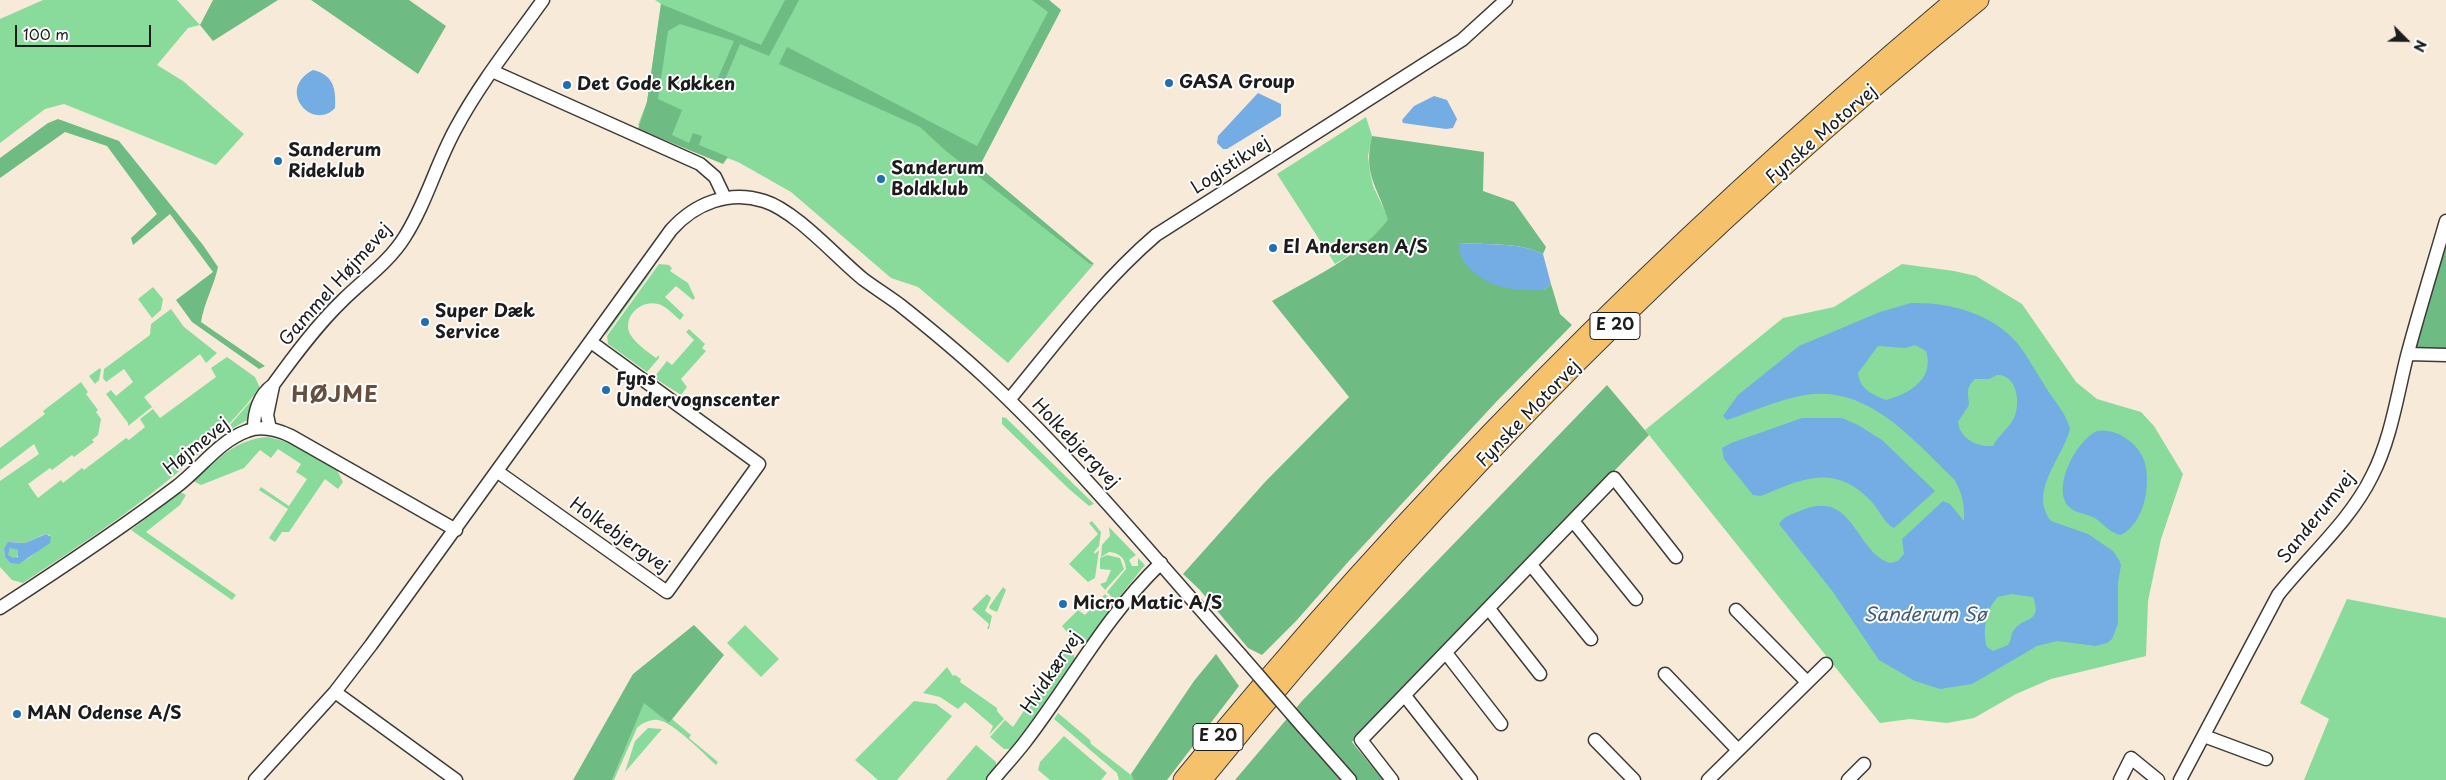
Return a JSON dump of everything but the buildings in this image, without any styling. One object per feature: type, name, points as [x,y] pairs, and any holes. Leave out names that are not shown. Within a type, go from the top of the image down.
[{"type":"highway","name":"Fynske Motorvej","points":[[1183,780],[1313,625],[1496,424],[1652,269],[1732,194],[1805,128],[1955,0]]},
{"type":"highway","name":"Fynske Motorvej","points":[[1202,780],[1324,635],[1388,564],[1494,449],[1584,357],[1771,179],[1978,0]]},
{"type":"street","name":"Gammel Højmevej","points":[[254,428],[254,417],[265,391],[273,385],[336,307],[380,267],[403,240],[418,215],[454,130],[543,0]]},
{"type":"street","name":"Logistikvej","points":[[1008,400],[1108,281],[1128,259],[1156,235],[1462,40],[1506,0]]},
{"type":"street","points":[[492,72],[700,164],[715,177],[725,198]]},
{"type":"street","name":"Holkebjergvej","points":[[255,780],[335,692],[456,530],[679,222],[701,206],[725,198],[742,197],[758,199],[784,211],[863,279],[910,313],[1008,400],[1088,482],[1161,563],[1350,780]]},
{"type":"street","name":"Sanderumvej","points":[[2180,780],[2278,595],[2358,500],[2372,477],[2384,450],[2408,354],[2446,221]]},
{"type":"street","name":"Holkebjergvej","points":[[498,472],[667,592],[759,464],[591,342]]},
{"type":"street","points":[[2408,354],[2446,355]]},
{"type":"street","name":"Gammel Højmevej","points":[[270,429],[266,415],[273,385]]},
{"type":"street","name":"Højmevej","points":[[0,608],[112,535],[179,484],[228,441],[254,428],[270,429],[291,436],[456,530]]},
{"type":"street","points":[[1392,780],[1361,740],[1614,478],[1676,557]]},
{"type":"street","points":[[1573,521],[1636,599]]},
{"type":"street","name":"Hvidkærvej","points":[[992,780],[1029,737],[1108,622],[1133,591],[1161,563]]},
{"type":"street","points":[[1531,565],[1591,639]]},
{"type":"street","points":[[1489,609],[1540,674]]},
{"type":"street","points":[[1736,610],[1807,682]]},
{"type":"street","points":[[1446,653],[1501,724]]},
{"type":"street","points":[[1708,780],[1737,749],[1826,664]]},
{"type":"street","points":[[1665,674],[1737,749]]},
{"type":"street","points":[[335,692],[456,780]]},
{"type":"street","points":[[1405,696],[1471,780]]},
{"type":"street","points":[[2204,736],[2266,759]]},
{"type":"street","points":[[1595,740],[1634,780]]},
{"type":"street","points":[[2120,780],[2131,758],[2158,780]]},
{"type":"street","points":[[1848,780],[1864,764]]},
{"type":"green space","points":[[43,0],[177,0],[200,25],[188,28],[157,65],[183,81],[244,134],[216,165],[64,104],[45,109],[0,143],[0,19]]},
{"type":"green space","points":[[213,0],[278,0],[213,41],[200,25]]},
{"type":"green space","points":[[311,0],[409,0],[446,26],[418,74]]},
{"type":"green space","name":"Sanderum Boldklub","points":[[655,0],[1049,0],[1061,10],[979,167],[1094,264],[1008,363],[918,287],[891,278],[791,192],[738,162],[638,125],[647,102],[661,4]]},
{"type":"green space","points":[[785,0],[799,0],[769,56],[740,44],[722,87],[715,85],[734,41],[680,24],[668,31],[658,99],[682,110],[672,135],[689,143],[693,133],[702,136],[699,145],[728,157],[723,164],[638,129],[647,102],[661,4],[761,45]]},
{"type":"green space","points":[[1032,0],[1049,0],[1061,10],[979,167],[1094,264],[1090,264],[946,151],[920,127],[779,64],[787,47],[977,146],[1048,12]]},
{"type":"green space","points":[[1366,117],[1372,136],[1368,156],[1373,186],[1389,220],[1364,244],[1335,264],[1277,174]]},
{"type":"green space","points":[[58,119],[119,141],[203,245],[218,267],[201,322],[265,366],[259,369],[192,322],[176,300],[213,272],[170,214],[133,245],[131,238],[157,214],[107,146],[65,132],[0,178],[0,158],[48,123]]},
{"type":"green space","points":[[1372,136],[1484,152],[1483,191],[1514,202],[1546,247],[1543,254],[1524,247],[1459,243],[1544,290],[1551,284],[1560,314],[1572,325],[1497,401],[1297,620],[1262,655],[1248,648],[1199,589],[1183,574],[1265,482],[1349,397],[1272,301],[1350,255],[1364,245],[1388,220],[1372,180],[1370,170],[1369,161]]},
{"type":"green space","points":[[2446,244],[2446,354],[2439,355],[2416,346]]},
{"type":"green space","points":[[659,264],[669,265],[672,268],[670,271],[688,283],[695,298],[693,300],[676,286],[665,297],[684,315],[680,320],[664,307],[652,303],[640,307],[631,316],[628,328],[632,337],[656,358],[659,355],[659,358],[647,372],[608,344],[607,336]]},
{"type":"green space","points":[[1902,264],[1976,276],[2022,304],[2076,382],[2097,399],[2141,412],[2154,426],[2183,474],[2161,539],[2148,601],[2146,656],[2051,679],[2016,694],[1974,718],[1947,723],[1910,719],[1880,723],[1645,430],[1783,318],[1834,307]]},
{"type":"green space","points":[[656,265],[605,336],[611,323]]},
{"type":"green space","points":[[153,287],[163,299],[161,310],[152,318],[138,299]]},
{"type":"green space","points":[[171,309],[184,327],[217,353],[206,363],[200,354],[144,397],[152,407],[128,426],[128,423],[106,394],[111,390],[116,396],[133,382],[124,369],[106,382],[103,378],[104,369],[150,335],[151,324]]},
{"type":"green space","points":[[689,329],[705,344],[702,348],[706,351],[681,379],[687,387],[681,395],[656,379],[655,376],[667,361],[672,365],[694,340],[686,332]]},
{"type":"green space","points":[[227,357],[255,377],[260,388],[235,418],[208,445],[149,495],[119,518],[23,583],[12,580],[0,567],[0,481],[39,454],[34,444],[0,470],[0,448],[45,414],[43,411],[81,382],[88,392],[86,394],[98,410],[96,412],[101,419],[98,435],[92,440],[94,442],[74,457],[72,455],[52,470],[50,468],[28,484],[38,498],[61,480],[63,483],[82,468],[84,470],[126,438],[129,440],[145,427],[140,419],[153,409],[160,418],[216,377],[211,368]],"holes":[[[45,534],[50,535],[33,555],[22,561],[10,563],[5,557],[4,549],[11,542],[25,543]]]},
{"type":"green space","points":[[100,368],[99,380],[95,384],[89,376]]},
{"type":"green space","points":[[1607,385],[1649,435],[1352,742],[1383,780],[1235,780],[1302,701]]},
{"type":"green space","points":[[259,392],[249,419],[221,435]]},
{"type":"green space","points":[[1002,417],[1006,418],[1094,504],[1089,506],[1069,489],[1002,424]]},
{"type":"green space","points":[[268,437],[295,444],[336,468],[343,482],[338,489],[325,479],[289,532],[282,532],[275,542],[269,538],[288,509],[259,490],[261,487],[289,506],[307,479],[296,472],[301,464],[278,449],[271,458],[260,450],[244,468],[201,485],[193,481],[218,458],[236,446]]},
{"type":"green space","points":[[180,492],[186,495],[180,505],[146,532],[236,595],[232,600],[131,530]]},
{"type":"green space","points":[[1092,521],[1101,532],[1099,546],[1094,552],[1095,554],[1099,550],[1095,578],[1088,582],[1069,564],[1098,534],[1089,523]]},
{"type":"green space","points":[[1109,527],[1136,555],[1129,560],[1132,566],[1138,566],[1138,558],[1145,565],[1116,601],[1107,592],[1126,569],[1123,559],[1116,554],[1109,552],[1101,557],[1102,545],[1110,536]]},
{"type":"green space","points":[[11,548],[15,548],[18,553],[17,557],[11,558],[8,555],[8,551]]},
{"type":"green space","points":[[1107,555],[1120,558],[1124,569],[1105,590],[1100,584],[1106,582],[1111,570],[1100,569],[1100,558]]},
{"type":"green space","points":[[1003,587],[1006,590],[997,612],[989,607]]},
{"type":"green space","points":[[987,594],[991,598],[985,611],[992,616],[989,629],[987,629],[989,624],[972,609]]},
{"type":"green space","points":[[1105,594],[1114,604],[1089,640],[1084,643],[1076,643],[1062,626],[1078,610],[1085,615]]},
{"type":"green space","points":[[2347,599],[2446,618],[2446,780],[2304,780],[2329,719],[2300,703]]},
{"type":"green space","points":[[694,625],[724,655],[669,723],[644,703],[612,780],[573,780],[633,674]]},
{"type":"green space","points":[[745,625],[779,659],[761,677],[727,643]]},
{"type":"green space","points":[[1064,651],[1074,655],[1075,661],[1024,734],[1011,749],[1004,749],[990,737],[1005,720],[1013,727]]},
{"type":"green space","points":[[1216,654],[1239,686],[1167,780],[1134,780],[1131,774],[1194,681]]},
{"type":"green space","points":[[947,667],[953,676],[955,675],[961,679],[960,682],[997,708],[997,711],[1004,719],[989,735],[993,726],[965,702],[958,709],[940,697],[923,693]]},
{"type":"green space","points":[[914,701],[936,704],[952,716],[897,780],[878,780],[855,760]]},
{"type":"green space","points":[[644,702],[669,723],[672,719],[691,735],[689,738],[718,762],[716,765],[672,726],[658,720],[652,720],[637,728],[614,780],[612,780]]},
{"type":"green space","points":[[1058,713],[1090,740],[1091,744],[1135,778],[1134,780],[1119,780],[1117,773],[1054,719]]},
{"type":"green space","points":[[648,728],[662,729],[625,772],[635,741]]},
{"type":"green space","points":[[1064,736],[1107,773],[1101,780],[1050,780],[1038,770],[1040,762]]},
{"type":"green space","points":[[976,745],[996,762],[996,767],[985,780],[946,780]]},
{"type":"water","points":[[313,70],[325,75],[334,89],[335,108],[326,114],[317,115],[308,112],[297,97],[297,88],[302,78]]},
{"type":"water","points":[[1258,93],[1281,104],[1281,116],[1227,149],[1223,149],[1217,143],[1218,136]]},
{"type":"water","points":[[1434,96],[1447,100],[1457,119],[1453,128],[1446,129],[1403,123],[1402,120],[1414,106]]},
{"type":"water","points":[[1459,243],[1514,246],[1543,254],[1551,284],[1544,290],[1522,290],[1502,287],[1483,279],[1466,264],[1460,254]]},
{"type":"water","name":"Sanderum Sø","points":[[1911,303],[1955,307],[1996,324],[2018,344],[2025,354],[2062,411],[2070,429],[2045,486],[2043,498],[2045,510],[2051,521],[2088,534],[2113,551],[2121,565],[2118,583],[2118,624],[2112,639],[2107,643],[2096,646],[2057,641],[2037,646],[1972,684],[1940,689],[1915,681],[1879,660],[1833,592],[1779,524],[1786,517],[1802,510],[1819,506],[1833,508],[1852,524],[1878,557],[1890,563],[1898,561],[1904,554],[1902,539],[1943,501],[1950,504],[1964,521],[1962,499],[1954,479],[1904,431],[1866,405],[1846,397],[1824,394],[1791,398],[1727,420],[1723,416],[1738,395],[1799,346],[1880,312]],"holes":[[[1915,345],[1926,351],[1928,361],[1927,370],[1918,384],[1903,394],[1886,400],[1871,393],[1864,387],[1858,373],[1878,346],[1905,348]],[[1997,375],[2009,379],[2016,390],[2017,398],[2014,418],[1993,446],[1981,445],[1970,441],[1962,433],[1958,422],[1969,405],[1968,390],[1972,382],[1975,379],[1989,379]],[[2011,594],[2033,597],[2036,611],[2031,618],[2014,630],[2008,645],[1993,651],[1987,647],[1985,627],[1991,607],[1998,597]]]},
{"type":"water","points":[[1802,418],[1842,418],[1858,425],[1882,440],[1935,491],[1894,528],[1885,520],[1872,502],[1858,490],[1845,482],[1832,478],[1805,480],[1761,496],[1753,495],[1724,459],[1722,448],[1731,443]]},
{"type":"water","points":[[2104,430],[2126,438],[2138,449],[2145,463],[2147,482],[2144,503],[2135,522],[2121,535],[2111,531],[2092,517],[2071,509],[2064,497],[2063,487],[2069,464],[2082,444],[2097,431]]},
{"type":"water","points":[[46,534],[51,537],[50,543],[19,564],[10,563],[5,557],[4,549],[8,542],[25,543]],"holes":[[[10,548],[18,550],[18,557],[13,558],[8,555]]]},
{"type":"place","name":"GASA Group","points":[[1169,83]]},
{"type":"place","name":"Det Gode Køkken","points":[[567,85]]},
{"type":"place","name":"Sanderum Rideklub","points":[[278,161]]},
{"type":"place","name":"Sanderum Boldklub","points":[[881,179]]},
{"type":"place","name":"El Andersen A/S","points":[[1273,248]]},
{"type":"place","name":"Super Dæk Service","points":[[425,322]]},
{"type":"place","name":"Fyns Undervognscenter","points":[[606,390]]},
{"type":"place","name":"Micro Matic A/S","points":[[1063,604]]},
{"type":"place","name":"MAN Odense A/S","points":[[17,714]]},
{"type":"district","name":"HØJME","points":[[335,396]]}]
